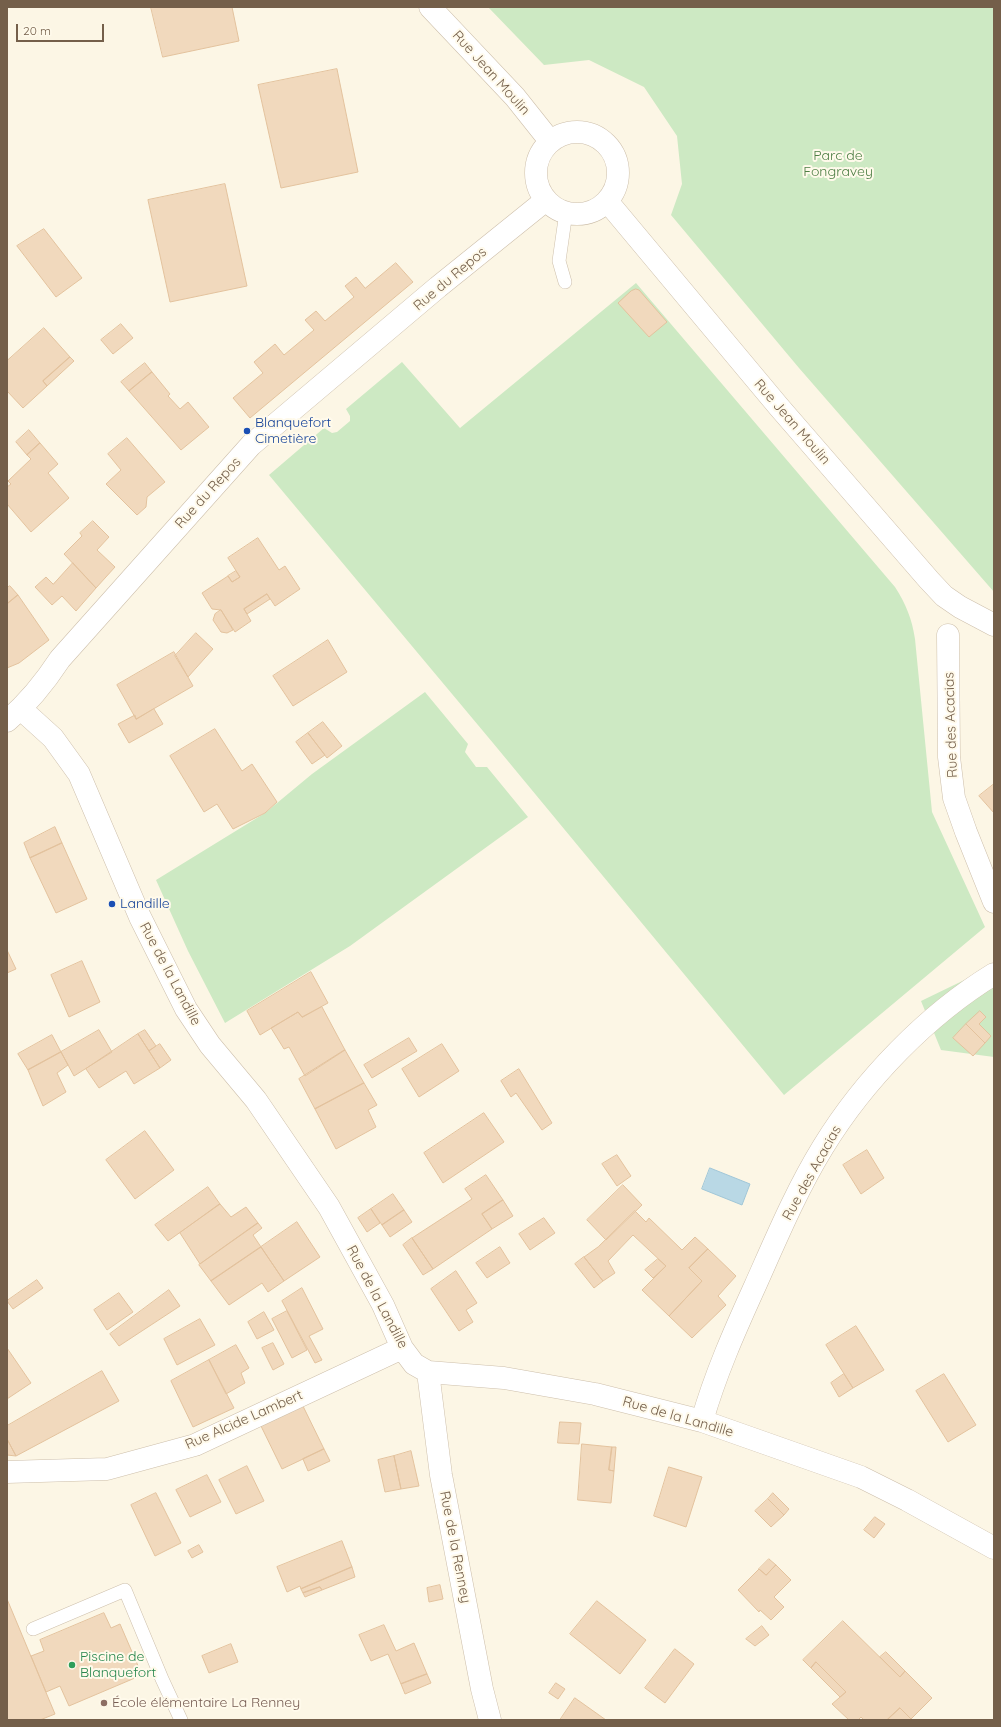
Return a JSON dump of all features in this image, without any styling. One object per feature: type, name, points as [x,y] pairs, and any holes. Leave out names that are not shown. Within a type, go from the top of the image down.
[{"type":"street","name":"Rue Jean Moulin","points":[[430,7],[515,97],[550,141]]},
{"type":"street","points":[[575,131],[589,133],[601,140],[611,150],[617,162],[618,176],[614,190],[607,201],[598,208],[577,214],[556,208],[546,200],[539,189],[536,176],[537,163],[542,151],[550,141],[562,134],[575,131]]},
{"type":"street","name":"Rue du Repos","points":[[14,715],[51,673],[60,659],[251,445],[438,287],[546,200]]},
{"type":"street","name":"Rue Jean Moulin","points":[[607,201],[779,407],[929,580],[944,596],[994,625]]},
{"type":"street","name":"Rue des Acacias","points":[[948,636],[949,757],[954,798],[994,902]]},
{"type":"street","name":"Rue de la Landille","points":[[14,715],[53,738],[79,774],[140,917],[186,1009],[210,1045],[256,1100],[329,1207],[383,1305],[402,1348],[414,1364],[428,1372],[504,1378],[595,1394],[702,1421],[861,1477],[907,1500],[994,1548]]},
{"type":"street","name":"Rue des Acacias","points":[[702,1421],[708,1400],[745,1308],[804,1180],[823,1147],[864,1090],[908,1042],[940,1012],[974,986],[994,974]]},
{"type":"street","name":"Rue Alcide Lambert","points":[[7,1472],[107,1469],[195,1445],[402,1348]]},
{"type":"street","name":"Rue de la Renney","points":[[428,1372],[442,1475],[482,1689],[490,1720]]},
{"type":"lane","points":[[565,282],[559,261],[566,212]]},
{"type":"lane","points":[[34,1629],[125,1590],[162,1680],[181,1720]]},
{"type":"green space","name":"Parc de Fongravey","points":[[488,7],[994,7],[994,592],[799,368],[671,215],[682,184],[677,136],[644,87],[589,60],[544,65]]},
{"type":"green space","points":[[636,283],[895,587],[902,599],[910,618],[915,639],[932,812],[985,927],[784,1095],[269,475],[324,428],[332,433],[337,432],[350,421],[350,416],[346,409],[402,362],[460,428]]},
{"type":"green space","points":[[425,692],[468,744],[465,752],[476,767],[487,767],[528,817],[350,946],[225,1023],[188,951],[156,880],[265,813],[312,774]]},
{"type":"green space","points":[[994,968],[994,1057],[941,1050],[921,1001],[985,970]]},
{"type":"water","points":[[710,1168],[750,1184],[742,1205],[702,1189]]},
{"type":"building","points":[[151,7],[232,7],[239,41],[163,57]]},
{"type":"building","points":[[337,69],[358,172],[281,188],[258,85]]},
{"type":"building","points":[[225,184],[247,286],[170,302],[148,200]]},
{"type":"building","points":[[44,229],[82,278],[56,297],[17,246]]},
{"type":"building","points":[[396,263],[413,282],[250,418],[233,398],[263,373],[254,362],[275,344],[284,355],[314,330],[305,320],[316,311],[325,321],[354,297],[345,286],[356,277],[365,288]]},
{"type":"building","points":[[636,289],[639,290],[667,322],[649,337],[618,303],[631,291]]},
{"type":"building","points":[[121,324],[133,338],[113,354],[101,340]]},
{"type":"building","points":[[44,328],[70,357],[43,381],[47,386],[23,408],[7,391],[7,361]]},
{"type":"building","points":[[70,357],[74,361],[47,386],[43,381]]},
{"type":"building","points":[[145,363],[152,372],[129,391],[121,382]]},
{"type":"building","points":[[152,372],[170,394],[168,396],[180,409],[188,402],[209,427],[181,450],[129,391]]},
{"type":"building","points":[[29,430],[40,443],[27,455],[16,442]]},
{"type":"building","points":[[127,438],[165,482],[147,497],[146,507],[137,515],[106,484],[121,470],[108,454]]},
{"type":"building","points":[[40,443],[58,464],[48,473],[69,498],[31,532],[7,504],[7,487],[11,484],[8,481],[31,459],[27,455]]},
{"type":"building","points":[[93,521],[109,537],[97,550],[115,567],[96,588],[64,554],[82,536],[80,533]]},
{"type":"building","points":[[258,538],[279,570],[285,566],[300,589],[275,606],[267,594],[244,609],[251,621],[235,632],[221,610],[212,609],[202,593],[228,576],[232,582],[240,577],[228,558]]},
{"type":"building","points":[[73,563],[96,588],[76,611],[62,596],[52,605],[35,587],[46,577],[53,584]]},
{"type":"building","points":[[236,571],[240,577],[232,582],[228,576]]},
{"type":"building","points":[[10,586],[18,595],[7,604],[7,588]]},
{"type":"building","points":[[267,594],[270,599],[247,614],[244,609]]},
{"type":"building","points":[[18,595],[49,640],[19,663],[7,668],[7,604]]},
{"type":"building","points":[[221,610],[233,630],[227,633],[221,632],[213,620],[215,614]]},
{"type":"building","points":[[196,633],[213,649],[188,677],[175,656]]},
{"type":"building","points":[[328,640],[347,672],[293,706],[273,676]]},
{"type":"building","points":[[174,652],[193,686],[136,719],[117,685]]},
{"type":"building","points":[[154,709],[163,724],[129,743],[118,724],[135,715],[136,719]]},
{"type":"building","points":[[323,722],[342,746],[327,758],[308,733]]},
{"type":"building","points":[[215,729],[242,771],[252,764],[277,802],[265,813],[233,829],[217,804],[204,812],[170,756]]},
{"type":"building","points":[[308,733],[325,755],[312,764],[296,742]]},
{"type":"building","points":[[994,784],[994,813],[979,796]]},
{"type":"building","points":[[55,827],[62,843],[30,858],[24,843]]},
{"type":"building","points":[[62,843],[87,899],[56,913],[30,858]]},
{"type":"building","points":[[7,950],[16,969],[7,973]]},
{"type":"building","points":[[82,961],[100,1002],[69,1017],[51,975]]},
{"type":"building","points":[[311,972],[328,1003],[302,1017],[298,1012],[260,1035],[247,1011]]},
{"type":"building","points":[[322,1007],[345,1050],[305,1076],[289,1047],[284,1049],[271,1028],[298,1012],[302,1017]]},
{"type":"building","points":[[980,1011],[986,1017],[979,1024],[991,1036],[985,1043],[966,1024]]},
{"type":"building","points":[[966,1024],[985,1043],[973,1056],[953,1038]]},
{"type":"building","points":[[99,1030],[112,1052],[74,1076],[61,1052]]},
{"type":"building","points":[[145,1030],[156,1046],[149,1051],[138,1034]]},
{"type":"building","points":[[138,1034],[160,1068],[134,1084],[126,1071],[99,1088],[86,1069]]},
{"type":"building","points":[[52,1035],[61,1052],[28,1070],[18,1054]]},
{"type":"building","points":[[409,1038],[417,1051],[372,1078],[364,1065]]},
{"type":"building","points":[[160,1044],[171,1060],[160,1068],[149,1051]]},
{"type":"building","points":[[442,1044],[459,1071],[419,1097],[402,1069]]},
{"type":"building","points":[[345,1050],[364,1083],[315,1109],[299,1079]]},
{"type":"building","points":[[61,1052],[68,1065],[57,1073],[66,1092],[43,1106],[28,1070]]},
{"type":"building","points":[[519,1069],[552,1123],[542,1130],[516,1093],[511,1097],[501,1081]]},
{"type":"building","points":[[364,1083],[377,1105],[368,1110],[376,1127],[336,1149],[315,1109]]},
{"type":"building","points":[[484,1113],[504,1142],[443,1183],[424,1153]]},
{"type":"building","points":[[145,1131],[174,1170],[135,1199],[106,1160]]},
{"type":"building","points":[[867,1150],[884,1178],[861,1194],[843,1165]]},
{"type":"building","points":[[617,1155],[631,1176],[617,1186],[602,1164]]},
{"type":"building","points":[[486,1175],[503,1200],[482,1214],[492,1229],[433,1269],[412,1238],[472,1199],[465,1189]]},
{"type":"building","points":[[623,1185],[642,1205],[606,1240],[587,1220]]},
{"type":"building","points":[[208,1187],[220,1204],[168,1241],[155,1225]]},
{"type":"building","points":[[393,1194],[404,1210],[382,1225],[371,1209]]},
{"type":"building","points":[[503,1200],[513,1216],[492,1229],[482,1214]]},
{"type":"building","points":[[220,1204],[231,1217],[246,1207],[258,1223],[200,1264],[180,1233]]},
{"type":"building","points":[[371,1209],[380,1223],[367,1232],[358,1218]]},
{"type":"building","points":[[404,1210],[412,1222],[390,1237],[382,1225]]},
{"type":"building","points":[[635,1211],[646,1222],[649,1218],[682,1250],[695,1237],[708,1249],[689,1268],[702,1281],[669,1316],[642,1290],[666,1266],[633,1235],[608,1261],[615,1273],[603,1281],[584,1257],[598,1247]]},
{"type":"building","points":[[544,1218],[555,1233],[530,1250],[519,1234]]},
{"type":"building","points":[[297,1222],[320,1257],[284,1281],[261,1247]]},
{"type":"building","points":[[258,1223],[262,1228],[253,1235],[261,1247],[211,1281],[199,1265]]},
{"type":"building","points":[[412,1238],[433,1269],[423,1275],[403,1245]]},
{"type":"building","points":[[261,1247],[284,1281],[268,1292],[262,1283],[229,1305],[211,1281]]},
{"type":"building","points":[[500,1247],[510,1263],[487,1278],[476,1263]]},
{"type":"building","points":[[708,1249],[736,1276],[718,1296],[726,1305],[692,1338],[669,1316],[702,1281],[689,1268]]},
{"type":"building","points":[[584,1257],[603,1281],[594,1288],[575,1264]]},
{"type":"building","points":[[658,1259],[666,1266],[653,1278],[645,1270]]},
{"type":"building","points":[[456,1271],[477,1303],[466,1310],[473,1322],[459,1331],[431,1289]]},
{"type":"building","points":[[37,1280],[43,1288],[13,1309],[7,1301]]},
{"type":"building","points":[[302,1288],[323,1329],[309,1336],[322,1360],[315,1363],[282,1301]]},
{"type":"building","points":[[169,1290],[180,1306],[119,1346],[110,1334]]},
{"type":"building","points":[[119,1293],[133,1312],[107,1330],[94,1310]]},
{"type":"building","points":[[287,1311],[307,1350],[292,1358],[272,1319]]},
{"type":"building","points":[[264,1312],[274,1330],[257,1339],[248,1322]]},
{"type":"building","points":[[200,1319],[215,1345],[177,1365],[164,1339]]},
{"type":"building","points":[[856,1326],[884,1370],[853,1388],[826,1345]]},
{"type":"building","points":[[273,1343],[284,1364],[273,1370],[262,1348]]},
{"type":"building","points":[[236,1345],[249,1368],[241,1373],[245,1383],[226,1394],[209,1360]]},
{"type":"building","points":[[7,1348],[31,1383],[7,1399]]},
{"type":"building","points":[[209,1360],[234,1408],[193,1427],[171,1381]]},
{"type":"building","points":[[102,1371],[119,1401],[16,1456],[7,1439],[7,1426]]},
{"type":"building","points":[[844,1374],[853,1388],[839,1397],[831,1383]]},
{"type":"building","points":[[944,1374],[976,1425],[948,1442],[916,1391]]},
{"type":"building","points":[[301,1402],[324,1449],[282,1469],[260,1424]]},
{"type":"building","points":[[560,1422],[581,1423],[579,1444],[558,1443]]},
{"type":"building","points":[[7,1439],[16,1456],[7,1455]]},
{"type":"building","points":[[582,1444],[612,1447],[609,1470],[614,1471],[611,1503],[578,1500]]},
{"type":"building","points":[[612,1447],[616,1447],[614,1471],[609,1470]]},
{"type":"building","points":[[324,1449],[330,1461],[308,1471],[303,1459]]},
{"type":"building","points":[[411,1451],[419,1486],[401,1489],[394,1456]]},
{"type":"building","points":[[394,1456],[401,1489],[385,1492],[378,1460]]},
{"type":"building","points":[[247,1466],[264,1501],[236,1514],[219,1480]]},
{"type":"building","points":[[669,1467],[702,1477],[686,1527],[654,1516]]},
{"type":"building","points":[[207,1475],[221,1502],[190,1517],[176,1490]]},
{"type":"building","points":[[156,1493],[181,1543],[155,1556],[131,1505]]},
{"type":"building","points":[[773,1493],[789,1509],[784,1515],[768,1499]]},
{"type":"building","points":[[768,1499],[784,1515],[771,1527],[755,1511]]},
{"type":"building","points":[[875,1517],[885,1524],[874,1538],[864,1530]]},
{"type":"building","points":[[342,1541],[352,1567],[301,1589],[300,1586],[287,1592],[277,1567]]},
{"type":"building","points":[[199,1545],[203,1552],[192,1558],[188,1551]]},
{"type":"building","points":[[769,1559],[776,1565],[766,1575],[759,1569]]},
{"type":"building","points":[[776,1565],[791,1580],[774,1597],[784,1607],[771,1620],[760,1610],[759,1612],[738,1590],[759,1569],[766,1575]]},
{"type":"building","points":[[352,1567],[355,1577],[322,1590],[320,1587],[303,1593],[301,1589]]},
{"type":"building","points":[[440,1585],[443,1599],[429,1602],[427,1588]]},
{"type":"building","points":[[320,1587],[322,1590],[305,1597],[303,1593]]},
{"type":"building","points":[[7,1599],[55,1714],[40,1720],[7,1720]]},
{"type":"building","points":[[597,1601],[646,1640],[620,1674],[570,1634]]},
{"type":"building","name":"Piscine de Blanquefort","points":[[104,1613],[111,1628],[120,1624],[142,1675],[69,1706],[60,1686],[46,1692],[31,1656],[44,1651],[40,1640]]},
{"type":"building","points":[[843,1621],[900,1677],[905,1671],[932,1698],[911,1719],[900,1708],[887,1720],[864,1720],[861,1717],[858,1720],[849,1720],[832,1704],[846,1692],[816,1662],[811,1668],[803,1660]]},
{"type":"building","points":[[384,1625],[396,1651],[414,1643],[427,1674],[401,1684],[388,1654],[371,1661],[359,1635]]},
{"type":"building","points":[[762,1626],[769,1635],[755,1646],[746,1639]]},
{"type":"building","points":[[231,1644],[238,1662],[209,1673],[202,1656]]},
{"type":"building","points":[[675,1649],[694,1664],[665,1703],[645,1688]]},
{"type":"building","points":[[886,1652],[905,1671],[900,1677],[880,1657]]},
{"type":"building","points":[[816,1662],[846,1692],[840,1697],[811,1668]]},
{"type":"building","points":[[427,1674],[431,1683],[405,1694],[401,1684]]},
{"type":"building","points":[[556,1683],[565,1689],[558,1699],[549,1693]]},
{"type":"building","points":[[575,1698],[606,1720],[560,1720]]},
{"type":"building","points":[[900,1708],[911,1719],[910,1720],[887,1720]]},
{"type":"place","name":"Blanquefort Cimetière","points":[[247,431]]},
{"type":"place","name":"Landille","points":[[112,904]]},
{"type":"place","name":"Piscine de Blanquefort","points":[[72,1665]]},
{"type":"place","name":"École élémentaire La Renney","points":[[104,1703]]}]
